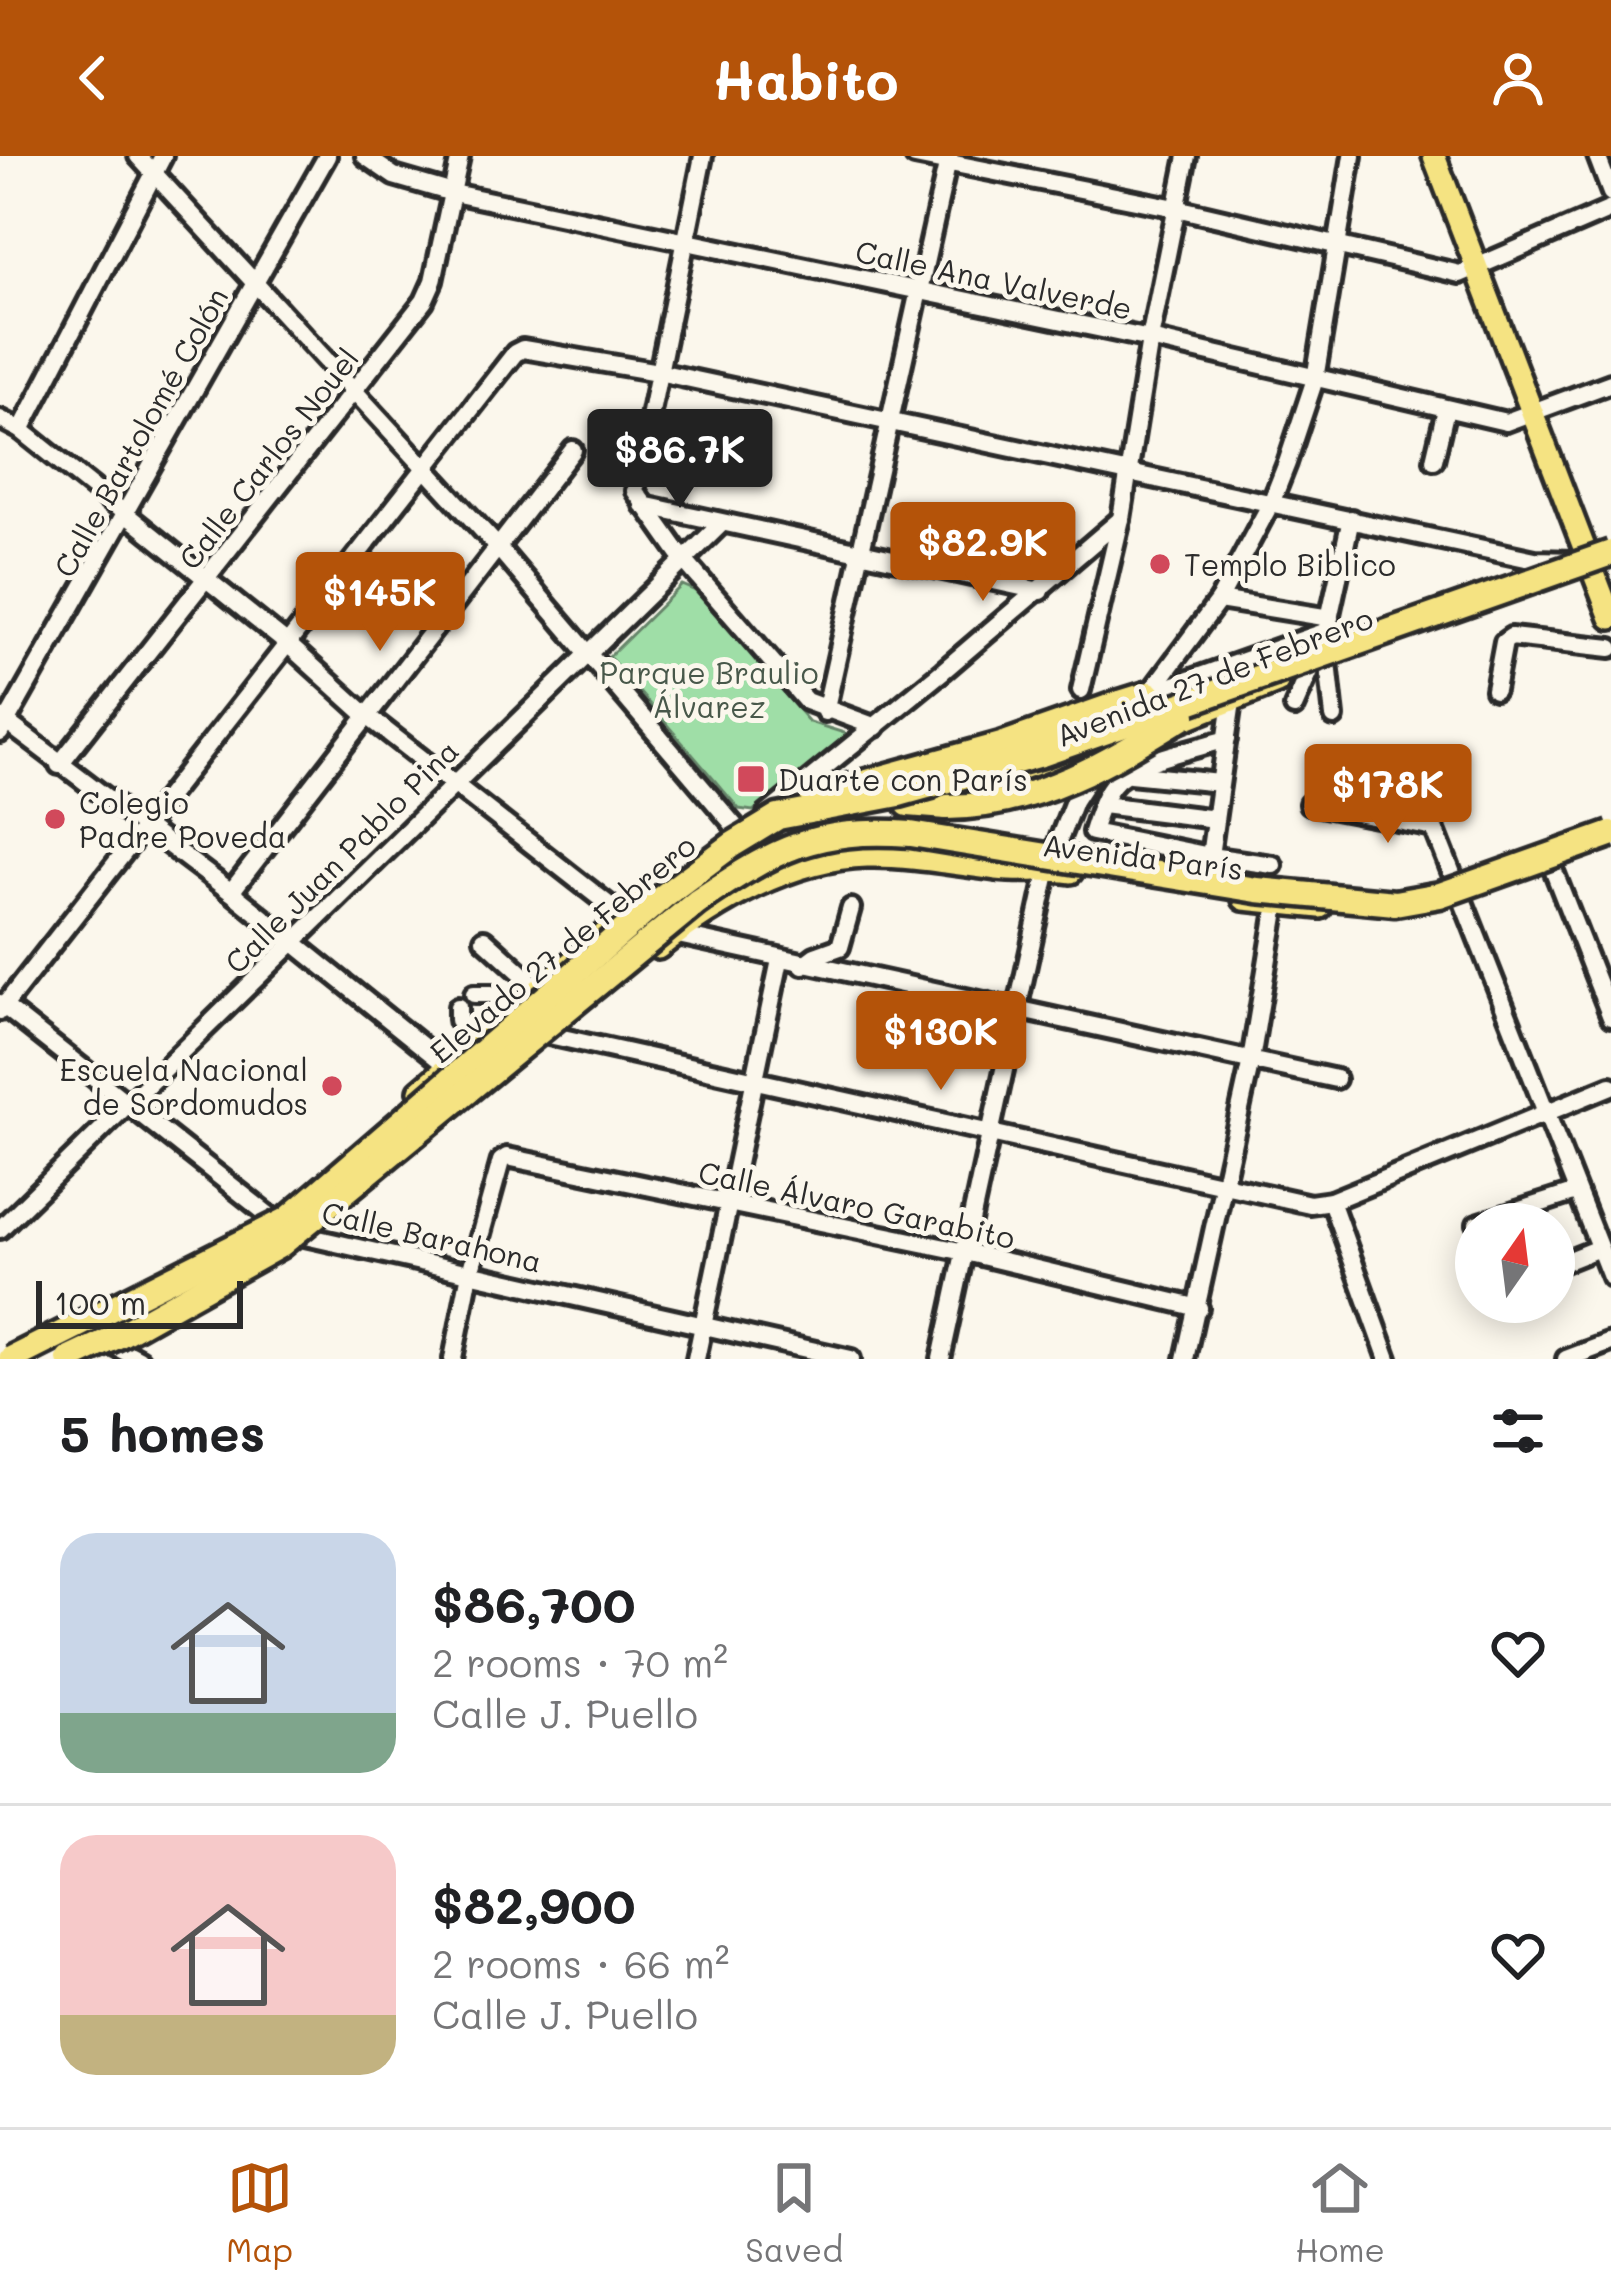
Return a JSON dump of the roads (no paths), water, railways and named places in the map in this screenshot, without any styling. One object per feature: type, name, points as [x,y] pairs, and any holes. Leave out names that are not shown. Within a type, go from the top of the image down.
[{"type":"highway","name":"Elevado 27 de Febrero","points":[[11,1359],[287,1220],[665,895],[773,816],[898,794],[1042,754],[1227,696],[1601,563]]},
{"type":"highway","points":[[773,816],[828,791],[1001,745],[1149,694]]},
{"type":"highway","points":[[908,804],[947,807],[1007,802],[1054,786],[1227,696]]},
{"type":"highway","name":"Elevado 27 de Febrero","points":[[69,1359],[280,1245],[638,947],[766,858],[814,838],[839,833],[911,834],[1257,890],[1396,902],[1440,896],[1611,837]]},
{"type":"highway","points":[[638,947],[691,919],[771,862],[820,844],[916,842],[1048,868]]},
{"type":"main road","points":[[1434,156],[1532,416],[1601,563],[1611,618]]},
{"type":"main road","name":"Avenida 27 de Febrero","points":[[0,1352],[181,1267],[271,1217],[622,916],[738,830],[831,800],[908,804],[1004,787],[1227,696],[1601,563]]},
{"type":"main road","name":"Avenida París","points":[[674,935],[777,876],[834,859],[871,856],[1022,872],[1048,868],[1277,904],[1388,912],[1460,896],[1611,837]]},
{"type":"main road","points":[[85,1359],[116,1347],[305,1236],[674,935]]},
{"type":"street","points":[[138,156],[158,164],[254,284],[496,545],[738,830]]},
{"type":"street","name":"Calle Bartolomé Colón","points":[[2,724],[126,515],[327,156]]},
{"type":"street","name":"Calle Ana Valverde","points":[[365,156],[394,176],[453,193],[1150,339],[1506,422],[1532,416],[1611,382]]},
{"type":"street","name":"Calle Carlos Nouel","points":[[59,765],[357,391],[430,290],[460,156]]},
{"type":"street","points":[[703,156],[634,491],[683,559],[806,701],[825,712],[876,727]]},
{"type":"street","points":[[915,156],[1176,208],[1460,274],[1611,209]]},
{"type":"street","points":[[1081,690],[1121,519],[1150,339],[1187,156]]},
{"type":"street","points":[[941,1359],[1048,868],[1074,801],[1219,600],[1272,502],[1315,379],[1352,156]]},
{"type":"street","points":[[1598,156],[1611,193]]},
{"type":"street","points":[[825,712],[948,160]]},
{"type":"street","points":[[21,430],[158,164]]},
{"type":"street","points":[[1,1007],[290,646],[515,353],[530,349],[658,372],[1535,560],[1601,563]]},
{"type":"street","points":[[1434,460],[1446,409]]},
{"type":"street","points":[[0,419],[21,430],[290,646],[366,715],[622,916],[674,935],[779,960],[1336,1079]]},
{"type":"street","points":[[231,892],[573,450]]},
{"type":"street","points":[[643,505],[1040,591]]},
{"type":"street","points":[[773,816],[1121,519]]},
{"type":"street","points":[[1294,707],[1319,662],[1351,519]]},
{"type":"street","name":"Calle Juan Pablo Pina","points":[[0,1228],[722,523]]},
{"type":"street","points":[[1219,600],[1328,624]]},
{"type":"street","points":[[1149,694],[1328,624]]},
{"type":"street","points":[[1495,691],[1504,642],[1510,637],[1611,648]]},
{"type":"street","points":[[1319,662],[1334,717]]},
{"type":"street","points":[[1210,856],[1227,696]]},
{"type":"street","points":[[2,724],[231,892],[447,1066]]},
{"type":"street","points":[[1226,739],[1114,783],[1094,834],[1274,865]]},
{"type":"street","points":[[1129,774],[1220,783]]},
{"type":"street","points":[[1309,804],[1434,828],[1611,1277]]},
{"type":"street","points":[[1102,805],[1215,819]]},
{"type":"street","points":[[1551,864],[1611,1017]]},
{"type":"street","points":[[1185,1359],[1251,1060],[1277,904]]},
{"type":"street","points":[[803,964],[840,947],[851,908]]},
{"type":"street","points":[[484,939],[538,988]]},
{"type":"street","points":[[696,1359],[779,960]]},
{"type":"street","points":[[474,994],[492,994],[512,1010]]},
{"type":"street","name":"Calle Barahona","points":[[1,1007],[271,1217],[305,1236],[851,1359]]},
{"type":"street","points":[[458,1007],[458,1020],[476,1041]]},
{"type":"street","points":[[549,1035],[1310,1204],[1331,1201],[1611,1086]]},
{"type":"street","name":"Calle Álvaro Garabito","points":[[470,1274],[504,1158],[965,1252],[1198,1308]]},
{"type":"street","points":[[1542,1203],[1576,1192]]},
{"type":"street","points":[[1331,1201],[1388,1359]]},
{"type":"street","points":[[1575,1258],[1599,1248]]},
{"type":"street","points":[[453,1359],[470,1274]]},
{"type":"street","points":[[1566,1359],[1611,1342]]},
{"type":"street","points":[[116,1347],[139,1359]]},
{"type":"place","name":"Templo Biblico","points":[[1160,564]]},
{"type":"place","name":"Duarte con París","points":[[751,779]]},
{"type":"place","name":"Colegio Padre Poveda","points":[[55,819]]},
{"type":"place","name":"Escuela Nacional de Sordomudos","points":[[332,1086]]},
{"type":"park label","name":"Parque Braulio Álvarez","points":[[709,689]]}]
